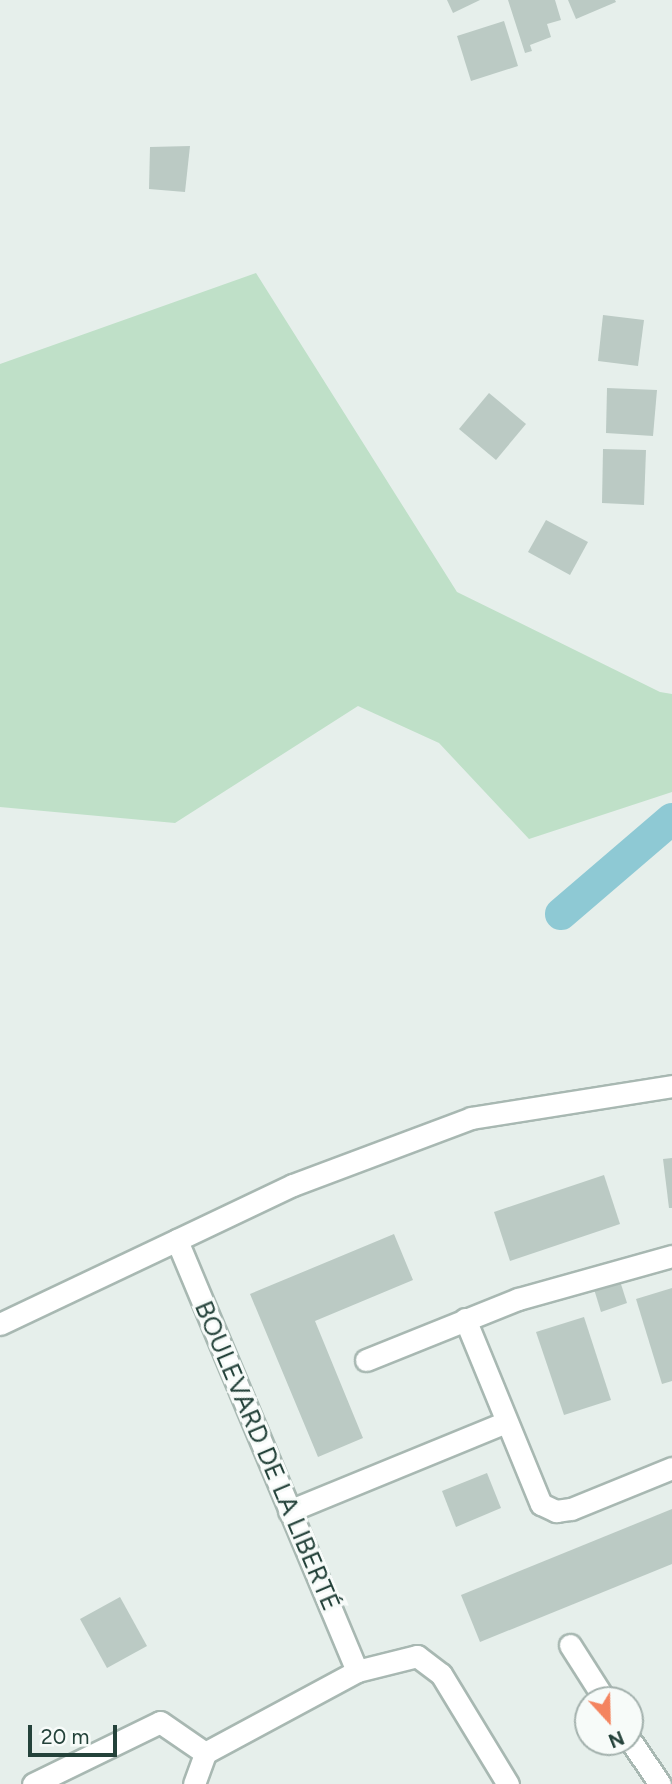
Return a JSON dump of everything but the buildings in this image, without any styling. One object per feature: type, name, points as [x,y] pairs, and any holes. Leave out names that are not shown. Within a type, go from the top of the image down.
[{"type":"street","points":[[0,1324],[293,1185],[471,1118],[672,1086]]},
{"type":"street","name":"BOULEVARD DE LA LIBERTÉ","points":[[177,1240],[357,1671]]},
{"type":"street","points":[[366,1360],[518,1299],[672,1256]]},
{"type":"street","points":[[465,1319],[541,1503],[556,1511],[571,1509],[672,1468]]},
{"type":"street","points":[[289,1511],[506,1423]]},
{"type":"street","points":[[570,1645],[596,1686]]},
{"type":"street","points":[[194,1784],[205,1754],[357,1671],[416,1657],[441,1674],[509,1784]]},
{"type":"street","points":[[33,1784],[160,1722],[205,1754]]},
{"type":"street","points":[[643,1756],[664,1781]]},
{"type":"green space","points":[[256,273],[457,592],[660,692],[672,694],[672,792],[529,839],[439,743],[358,706],[175,823],[0,807],[0,364]]},
{"type":"waterway","points":[[561,914],[672,819]]}]
